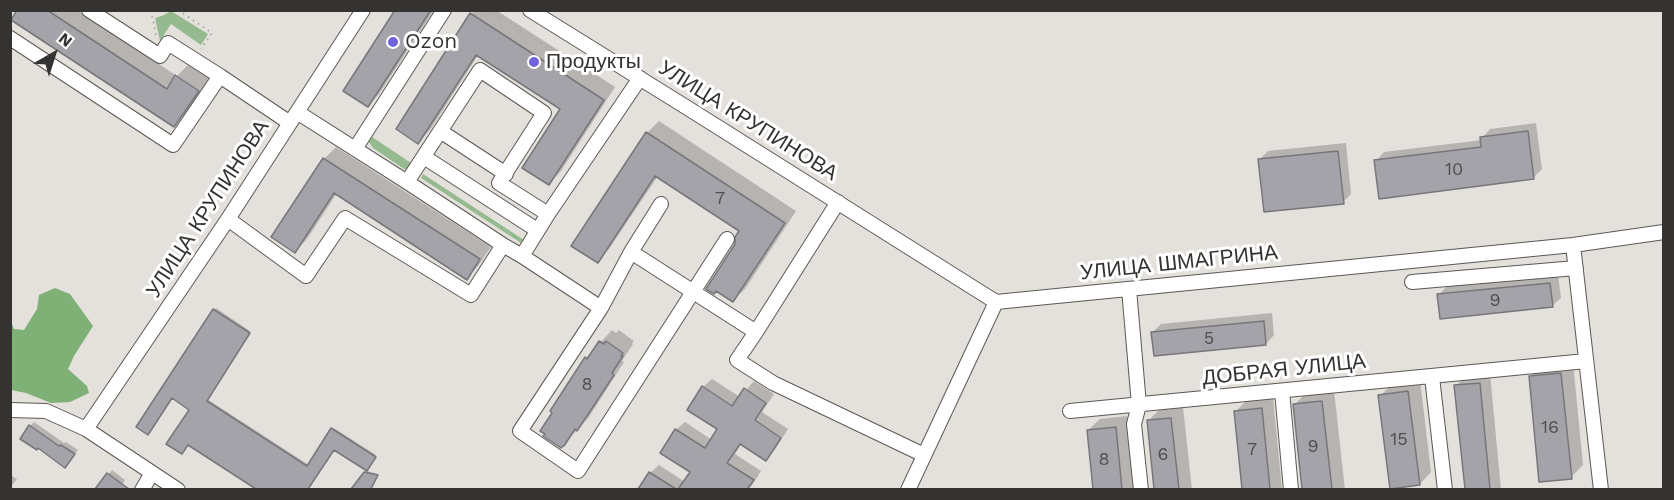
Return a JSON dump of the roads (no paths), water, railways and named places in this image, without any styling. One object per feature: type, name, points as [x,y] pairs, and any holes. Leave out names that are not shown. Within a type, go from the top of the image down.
[{"type":"street","points":[[89,10],[160,56],[168,43],[293,118],[355,149],[601,308]]},
{"type":"street","name":"УЛИЦА КРУПИНОВА","points":[[86,429],[228,219],[363,10]]},
{"type":"street","points":[[355,149],[444,10]]},
{"type":"street","name":"УЛИЦА КРУПИНОВА","points":[[530,10],[996,302]]},
{"type":"street","points":[[10,38],[173,145],[220,76]]},
{"type":"street","points":[[407,182],[480,70],[544,113],[499,183],[548,214]]},
{"type":"street","points":[[522,256],[537,230],[640,78]]},
{"type":"street","points":[[440,131],[506,174]]},
{"type":"street","points":[[423,157],[537,230]]},
{"type":"street","points":[[838,202],[737,360],[773,383],[924,455]]},
{"type":"street","points":[[661,204],[631,252],[601,308],[520,430],[578,471],[727,239]]},
{"type":"street","points":[[228,219],[306,276],[345,218],[471,295],[503,245]]},
{"type":"street","name":"УЛИЦА ШМАГРИНА","points":[[996,302],[1573,245],[1664,232]]},
{"type":"street","points":[[1573,245],[1601,489]]},
{"type":"street","points":[[631,252],[756,332]]},
{"type":"street","points":[[1412,282],[1576,268]]},
{"type":"street","points":[[1129,289],[1139,405],[1134,424],[1141,489]]},
{"type":"street","points":[[908,489],[996,302]]},
{"type":"street","name":"ДОБРАЯ УЛИЦА","points":[[1070,411],[1586,361]]},
{"type":"street","points":[[1432,376],[1445,489]]},
{"type":"street","points":[[1282,391],[1291,489]]},
{"type":"street","points":[[10,410],[46,411],[86,429],[178,489]]},
{"type":"street","points":[[142,489],[152,473]]},
{"type":"place","name":"Ozon","points":[[393,42]]},
{"type":"place","name":"Продукты","points":[[534,62]]}]
